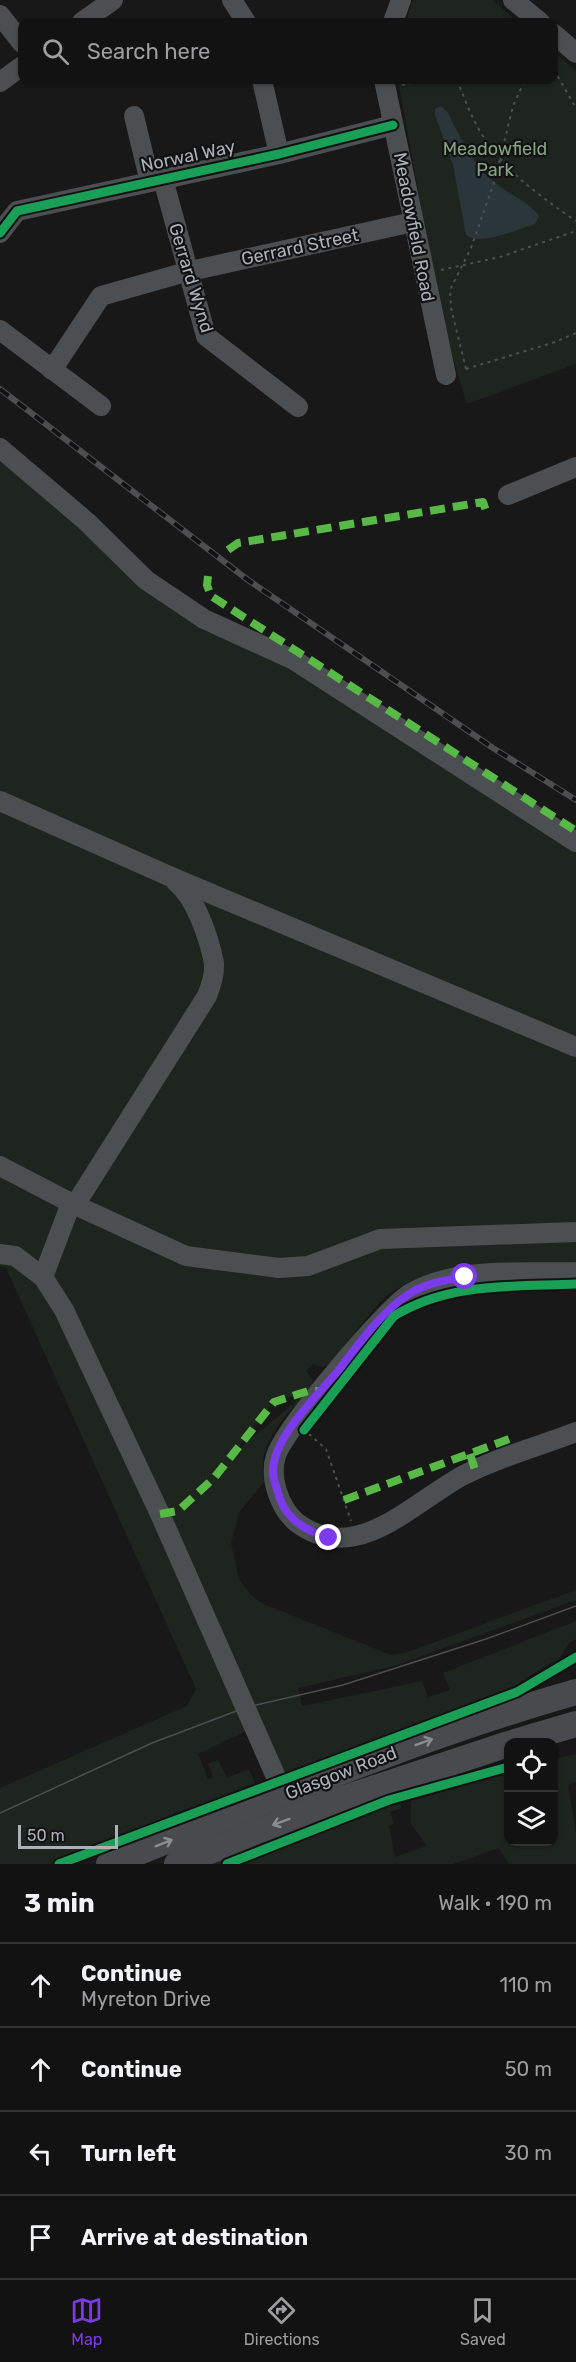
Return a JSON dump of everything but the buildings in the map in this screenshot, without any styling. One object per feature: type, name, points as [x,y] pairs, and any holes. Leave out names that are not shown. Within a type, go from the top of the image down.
[{"type":"main road","points":[[509,1711],[576,1684]]},
{"type":"main road","name":"Glasgow Road","points":[[110,1864],[284,1795],[509,1711],[576,1692]]},
{"type":"main road","points":[[531,1738],[576,1724]]},
{"type":"main road","points":[[558,1742],[576,1737]]},
{"type":"main road","name":"Glasgow Road","points":[[177,1864],[336,1802],[504,1745]]},
{"type":"main road","points":[[336,1802],[504,1756]]},
{"type":"street","points":[[88,18],[113,0]]},
{"type":"street","points":[[232,0],[243,18]]},
{"type":"street","points":[[394,18],[401,0]]},
{"type":"street","points":[[513,0],[535,18]]},
{"type":"street","points":[[0,15],[18,38]]},
{"type":"street","points":[[558,37],[576,53]]},
{"type":"street","points":[[0,82],[18,69]]},
{"type":"street","points":[[263,84],[279,154]]},
{"type":"street","name":"Meadowfield Road","points":[[384,84],[446,375]]},
{"type":"street","name":"Gerrard Wynd","points":[[134,116],[157,180],[206,336],[298,406]]},
{"type":"street","name":"Norwal Way","points":[[0,233],[17,211],[279,154],[393,125]]},
{"type":"street","name":"Gerrard Street","points":[[52,370],[101,296],[186,272],[413,222]]},
{"type":"street","points":[[0,330],[100,406]]},
{"type":"street","points":[[0,448],[86,520],[146,580],[204,619],[294,660],[576,842]]},
{"type":"street","points":[[508,495],[576,467]]},
{"type":"street","points":[[0,801],[169,876],[576,1047]]},
{"type":"street","points":[[43,1277],[72,1205],[207,996],[213,980],[214,965],[195,905],[183,887],[169,876]]},
{"type":"street","points":[[0,1166],[72,1205],[186,1256],[279,1268],[308,1266],[380,1239],[576,1232]]},
{"type":"street","points":[[0,1254],[15,1256],[43,1277],[64,1310],[155,1504],[284,1795]]},
{"type":"street","points":[[576,1272],[465,1277],[434,1282],[410,1293],[388,1310],[306,1422],[287,1431],[276,1455],[273,1473],[280,1501],[292,1518],[308,1531],[329,1538],[356,1536],[376,1529],[463,1475],[576,1432]]},
{"type":"path","points":[[558,77],[576,108]]},
{"type":"path","points":[[459,84],[477,127],[500,159],[536,193],[576,221]]},
{"type":"path","points":[[466,369],[450,308],[450,290],[471,248],[495,180],[513,106],[523,84]]},
{"type":"path","points":[[456,267],[500,256],[576,231]]},
{"type":"path","points":[[446,375],[555,342],[576,333]]},
{"type":"path","points":[[306,1422],[326,1449],[356,1536]]},
{"type":"green space","points":[[413,0],[492,0],[513,18],[407,18]]},
{"type":"green space","name":"Meadowfield Park","points":[[558,55],[576,71],[576,364],[467,404],[445,325],[399,84],[558,84]]},
{"type":"green space","points":[[0,456],[157,596],[308,671],[576,852],[576,1230],[460,1232],[303,1263],[186,1251],[0,1157]]},
{"type":"green space","points":[[0,1169],[70,1206],[270,1275],[377,1245],[576,1236],[576,1263],[453,1269],[407,1283],[379,1303],[328,1365],[321,1367],[313,1364],[306,1371],[312,1378],[312,1386],[306,1393],[274,1402],[233,1454],[305,1394],[284,1418],[269,1441],[264,1454],[264,1482],[240,1511],[231,1543],[239,1579],[250,1594],[261,1603],[391,1655],[405,1653],[576,1590],[576,1600],[394,1666],[298,1688],[302,1706],[422,1681],[428,1697],[450,1690],[443,1673],[576,1621],[576,1639],[570,1642],[558,1660],[506,1692],[283,1776],[248,1730],[198,1754],[208,1779],[213,1777],[208,1764],[218,1760],[227,1778],[249,1769],[256,1785],[51,1864],[0,1864],[0,1788],[187,1706],[196,1689],[6,1268],[0,1267]]},
{"type":"green space","points":[[576,1754],[576,1782],[568,1785],[576,1833],[576,1864],[509,1864],[499,1848],[453,1864],[197,1864],[400,1790],[401,1808],[390,1812],[394,1823],[389,1826],[395,1857],[427,1846],[411,1824],[411,1795],[504,1772],[504,1846],[558,1846],[558,1758]]},
{"type":"shaded area","points":[[441,106],[448,113],[470,154],[484,172],[502,188],[531,207],[539,216],[535,224],[489,238],[472,238],[466,235],[453,165],[435,115],[435,109]]},
{"type":"tram line","points":[[0,1813],[152,1743],[247,1707],[343,1685],[486,1639],[576,1606]]},
{"type":"railway","points":[[0,389],[248,580],[493,748],[576,800]]},
{"type":"marked path","points":[[228,550],[238,543],[483,502],[486,511]]},
{"type":"marked path","points":[[208,576],[207,585],[211,596],[576,831]]},
{"type":"marked path","points":[[160,1514],[178,1511],[214,1478],[274,1402],[308,1391],[321,1391]]},
{"type":"marked path","points":[[344,1500],[509,1439]]},
{"type":"marked path","points":[[470,1454],[475,1470]]},
{"type":"cycle path","points":[[0,233],[17,211],[279,154],[393,125]]},
{"type":"cycle path","points":[[304,1430],[394,1316],[415,1305],[459,1292],[505,1286],[576,1284]]},
{"type":"cycle path","points":[[59,1864],[517,1692],[576,1657]]},
{"type":"cycle path","points":[[227,1864],[389,1800],[504,1768]]},
{"type":"route","points":[[329,1538],[308,1531],[292,1518],[280,1501],[273,1473],[276,1455],[287,1431],[388,1310],[410,1293],[434,1282],[465,1277]]}]
